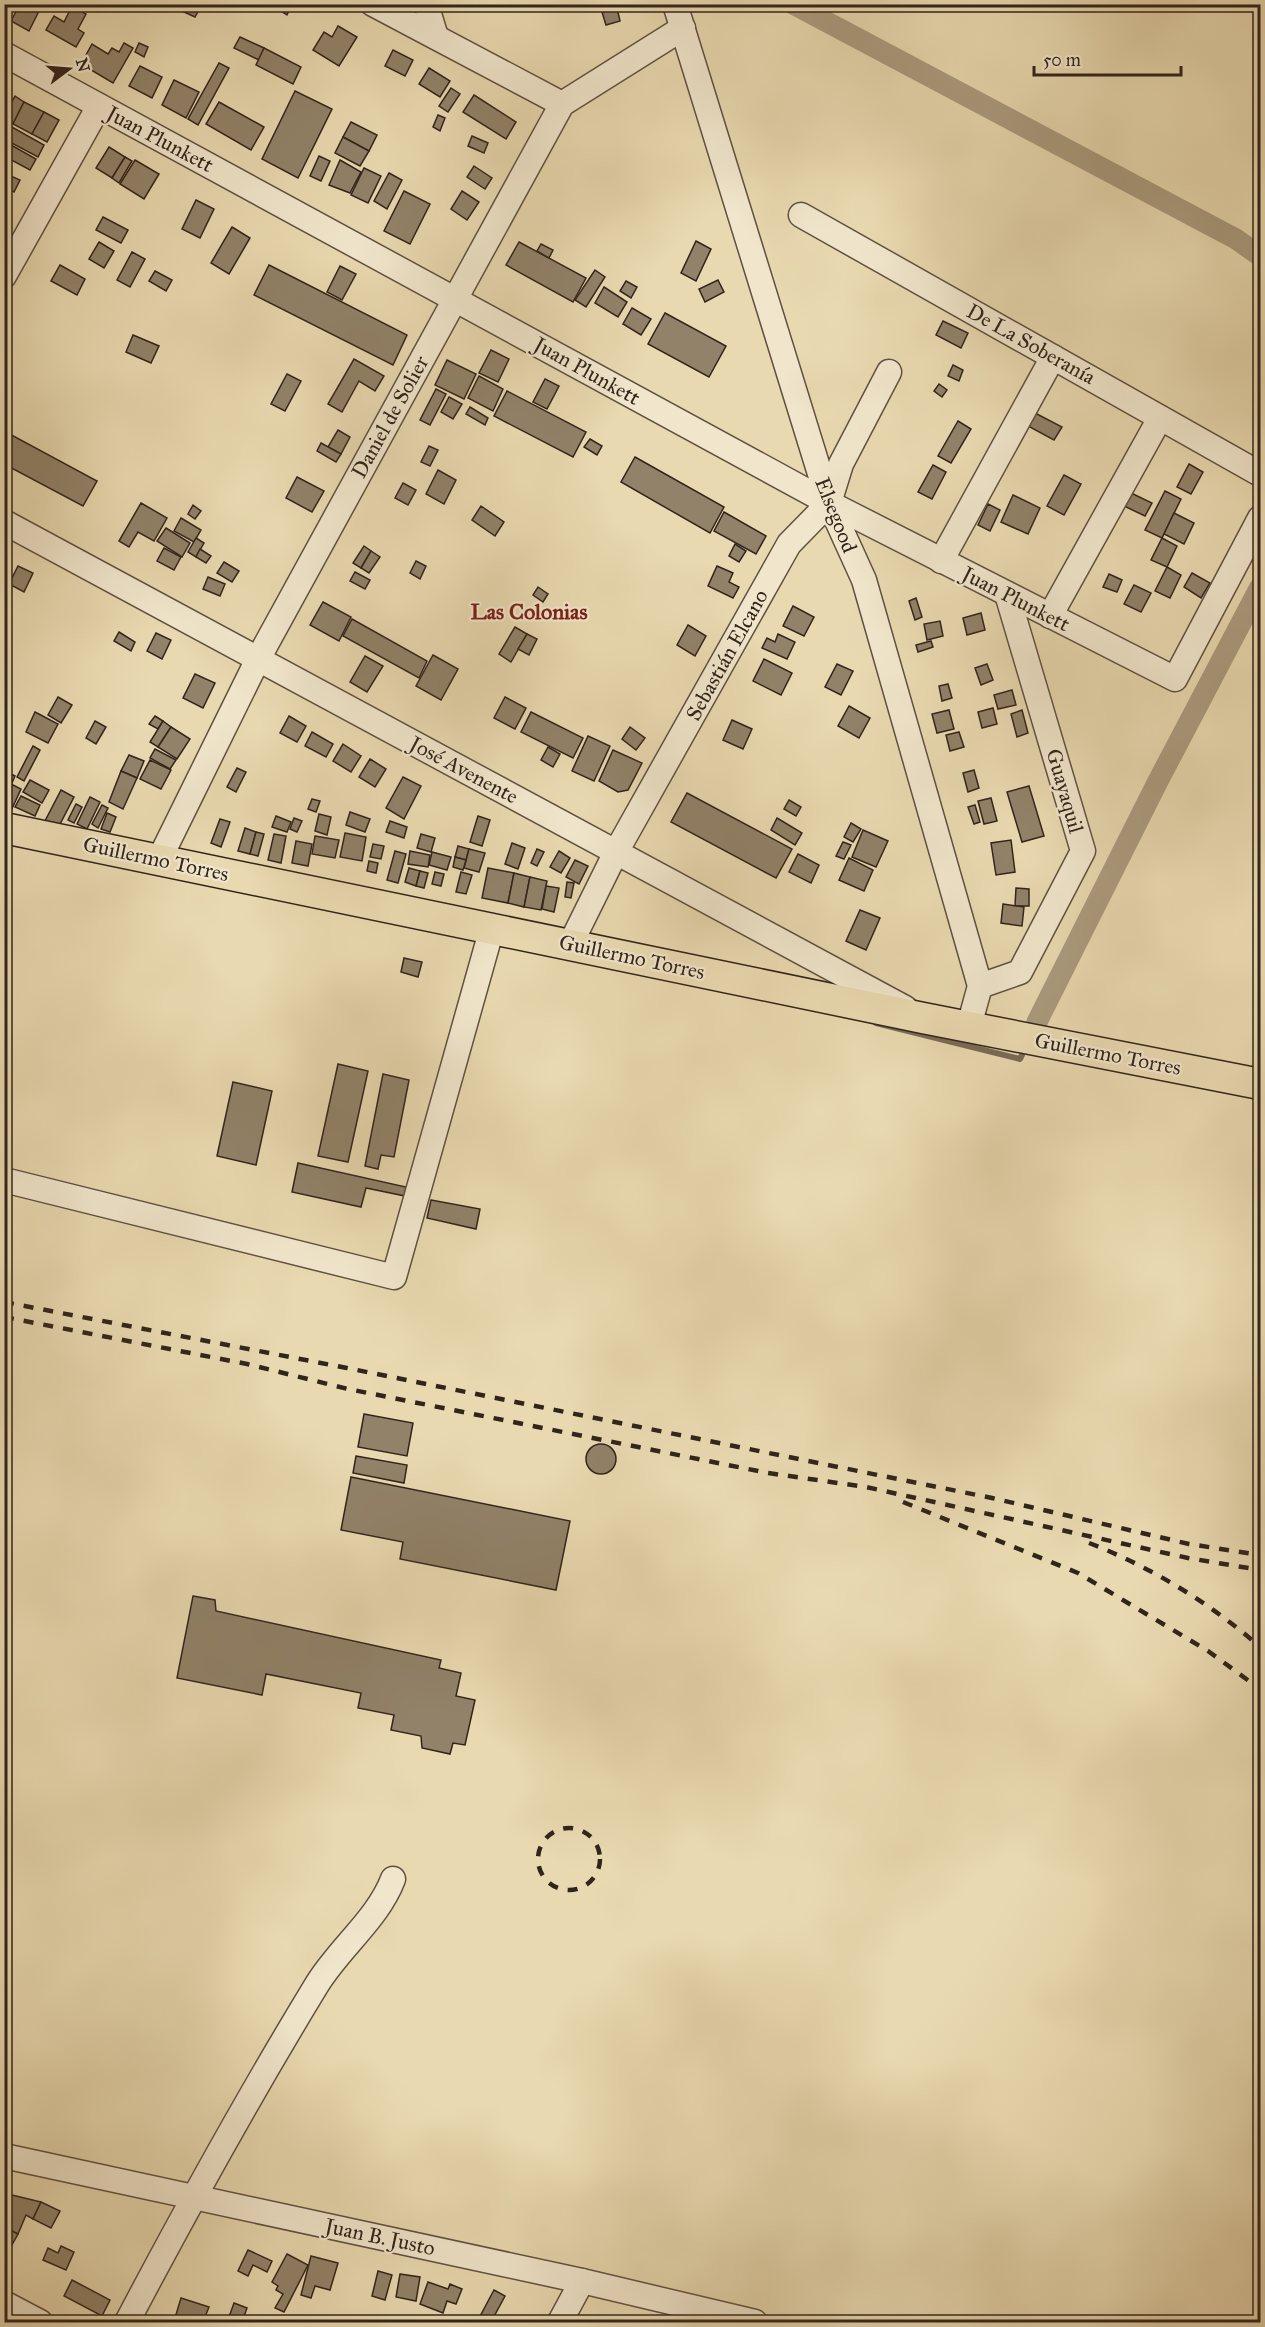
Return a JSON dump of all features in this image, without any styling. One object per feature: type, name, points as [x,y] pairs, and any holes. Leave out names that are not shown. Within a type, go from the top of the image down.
[{"type":"main road","name":"Guillermo Torres","points":[[4,828],[923,1018],[1260,1084]]},
{"type":"street","points":[[374,4],[562,104]]},
{"type":"street","points":[[426,4],[436,38]]},
{"type":"street","name":"Elsegood","points":[[675,4],[829,503],[864,580],[980,986]]},
{"type":"street","name":"Daniel de Solier","points":[[159,860],[258,659],[562,104],[683,27]]},
{"type":"street","name":"Juan Plunkett","points":[[4,54],[829,503],[1174,679],[1260,518]]},
{"type":"street","points":[[4,276],[99,106]]},
{"type":"street","name":"De La Soberanía","points":[[801,215],[1260,474]]},
{"type":"street","points":[[941,561],[1053,357]]},
{"type":"street","name":"Sebastián Elcano","points":[[570,945],[616,852],[789,544],[829,503],[841,464],[889,372]]},
{"type":"street","points":[[1050,616],[1160,418]]},
{"type":"street","name":"José Avenente","points":[[4,522],[923,1018]]},
{"type":"street","name":"Guayaquil","points":[[980,986],[1020,972],[1083,851],[1007,594]]},
{"type":"street","points":[[4,1180],[394,1276],[492,928]]},
{"type":"street","points":[[969,1026],[980,986]]},
{"type":"street","points":[[127,2322],[193,2197],[320,1979],[377,1907],[393,1880]]},
{"type":"street","name":"Juan B. Justo","points":[[4,2156],[582,2281],[755,2322]]},
{"type":"street","points":[[560,2322],[582,2281]]},
{"type":"street","points":[[4,2304],[40,2322]]},
{"type":"building","points":[[4,4],[15,4],[8,20],[4,18]]},
{"type":"building","points":[[20,4],[37,4],[41,7],[29,31],[11,21]]},
{"type":"building","points":[[185,4],[202,4],[195,17],[182,11]]},
{"type":"building","points":[[270,4],[292,4],[287,15]]},
{"type":"building","points":[[72,6],[86,14],[78,29],[84,33],[76,47],[46,30],[54,16],[64,22]]},
{"type":"building","points":[[617,8],[620,21],[606,25],[602,12]]},
{"type":"building","points":[[338,26],[357,37],[339,66],[313,50],[324,32],[332,37]]},
{"type":"building","points":[[240,37],[264,48],[259,60],[234,48]]},
{"type":"building","points":[[124,43],[133,48],[113,83],[81,64],[92,44],[108,54],[112,48],[119,52]]},
{"type":"building","points":[[139,43],[148,47],[144,57],[135,52]]},
{"type":"building","points":[[264,48],[301,67],[293,84],[256,65]]},
{"type":"building","points":[[393,50],[413,60],[405,76],[385,66]]},
{"type":"building","points":[[219,63],[229,68],[198,125],[188,119]]},
{"type":"building","points":[[140,66],[162,77],[152,98],[129,86]]},
{"type":"building","points":[[429,68],[450,81],[440,97],[419,84]]},
{"type":"building","points":[[174,80],[199,92],[186,118],[162,105]]},
{"type":"building","points":[[451,88],[460,94],[448,112],[439,106]]},
{"type":"building","points":[[295,91],[332,109],[298,178],[262,159]]},
{"type":"building","points":[[474,95],[516,122],[506,139],[463,112]]},
{"type":"building","points":[[15,96],[24,102],[13,124],[4,120],[4,115]]},
{"type":"building","points":[[24,102],[44,112],[32,134],[13,124]]},
{"type":"building","points":[[219,102],[264,127],[251,150],[206,124]]},
{"type":"building","points":[[44,112],[59,120],[47,142],[32,134]]},
{"type":"building","points":[[438,115],[445,118],[440,131],[433,127]]},
{"type":"building","points":[[351,122],[377,135],[369,151],[343,137]]},
{"type":"building","points":[[10,126],[44,145],[38,157],[4,139]]},
{"type":"building","points":[[472,136],[488,143],[484,153],[468,146]]},
{"type":"building","points":[[343,137],[369,151],[360,166],[335,153]]},
{"type":"building","points":[[4,141],[36,159],[30,170],[4,156]]},
{"type":"building","points":[[109,147],[125,157],[112,178],[96,168]]},
{"type":"building","points":[[319,156],[330,161],[321,181],[310,176]]},
{"type":"building","points":[[125,157],[132,161],[119,183],[112,178]]},
{"type":"building","points":[[135,160],[159,174],[144,199],[120,184]]},
{"type":"building","points":[[340,160],[361,172],[350,193],[329,185]]},
{"type":"building","points":[[474,166],[492,178],[485,189],[467,177]]},
{"type":"building","points":[[364,168],[381,176],[368,203],[351,195]]},
{"type":"building","points":[[4,173],[20,180],[14,192],[4,187]]},
{"type":"building","points":[[389,173],[402,180],[387,209],[374,201]]},
{"type":"building","points":[[404,191],[430,204],[410,244],[384,231]]},
{"type":"building","points":[[462,191],[479,202],[467,220],[451,209]]},
{"type":"building","points":[[196,200],[214,209],[200,238],[182,229]]},
{"type":"building","points":[[103,217],[128,230],[121,243],[96,230]]},
{"type":"building","points":[[232,227],[250,238],[229,274],[211,263]]},
{"type":"building","points":[[696,241],[711,249],[696,281],[681,273]]},
{"type":"building","points":[[99,242],[114,251],[104,268],[89,259]]},
{"type":"building","points":[[519,242],[586,278],[573,302],[506,265]]},
{"type":"building","points":[[541,244],[553,250],[549,258],[537,251]]},
{"type":"building","points":[[132,252],[145,259],[130,287],[117,280]]},
{"type":"building","points":[[60,265],[85,279],[77,295],[51,281]]},
{"type":"building","points":[[269,265],[407,335],[393,365],[254,295]]},
{"type":"building","points":[[340,266],[356,274],[342,300],[327,292]]},
{"type":"building","points":[[595,270],[605,277],[586,307],[575,300]]},
{"type":"building","points":[[155,271],[172,280],[166,291],[149,281]]},
{"type":"building","points":[[718,280],[724,292],[705,302],[699,289]]},
{"type":"building","points":[[626,281],[637,287],[631,298],[620,291]]},
{"type":"building","points":[[604,287],[627,302],[618,317],[595,303]]},
{"type":"building","points":[[632,308],[651,319],[641,335],[623,324]]},
{"type":"building","points":[[665,313],[726,346],[709,377],[648,344]]},
{"type":"building","points":[[943,321],[968,333],[961,348],[936,335]]},
{"type":"building","points":[[133,335],[159,346],[151,363],[126,352]]},
{"type":"building","points":[[491,350],[509,359],[498,382],[479,373]]},
{"type":"building","points":[[354,359],[384,376],[375,391],[359,381],[342,412],[328,404]]},
{"type":"building","points":[[447,360],[476,374],[464,399],[435,385]]},
{"type":"building","points":[[953,365],[963,370],[959,381],[948,376]]},
{"type":"building","points":[[287,374],[301,381],[285,411],[271,404]]},
{"type":"building","points":[[479,376],[503,389],[493,411],[468,398]]},
{"type":"building","points":[[545,379],[559,386],[547,409],[533,402]]},
{"type":"building","points":[[939,384],[947,390],[942,397],[934,391]]},
{"type":"building","points":[[436,389],[446,394],[430,425],[420,420]]},
{"type":"building","points":[[507,391],[586,432],[573,457],[494,416]]},
{"type":"building","points":[[449,397],[462,404],[453,419],[441,412]]},
{"type":"building","points":[[470,407],[488,418],[485,425],[466,414]]},
{"type":"building","points":[[1035,413],[1062,427],[1054,440],[1028,426]]},
{"type":"building","points":[[958,421],[971,429],[951,463],[938,456]]},
{"type":"building","points":[[338,430],[350,437],[341,454],[328,447]]},
{"type":"building","points":[[4,431],[97,481],[83,506],[4,464]]},
{"type":"building","points":[[590,439],[602,446],[597,455],[584,447]]},
{"type":"building","points":[[321,443],[341,454],[336,462],[317,451]]},
{"type":"building","points":[[429,446],[438,450],[430,466],[421,462]]},
{"type":"building","points":[[635,457],[724,507],[710,533],[621,482]]},
{"type":"building","points":[[1189,464],[1203,472],[1191,494],[1177,487]]},
{"type":"building","points":[[933,465],[946,472],[932,499],[918,492]]},
{"type":"building","points":[[438,470],[456,480],[444,504],[426,494]]},
{"type":"building","points":[[1064,475],[1081,484],[1064,515],[1047,506]]},
{"type":"building","points":[[297,477],[324,491],[312,512],[286,498]]},
{"type":"building","points":[[403,483],[416,490],[408,505],[395,498]]},
{"type":"building","points":[[1165,491],[1181,499],[1162,538],[1145,530]]},
{"type":"building","points":[[1129,492],[1152,503],[1145,516],[1122,505]]},
{"type":"building","points":[[1013,495],[1040,508],[1028,534],[1001,522]]},
{"type":"building","points":[[141,503],[167,518],[154,541],[138,532],[129,547],[119,541]]},
{"type":"building","points":[[988,504],[1000,510],[990,531],[978,525]]},
{"type":"building","points":[[193,505],[201,511],[195,519],[188,514]]},
{"type":"building","points":[[481,506],[504,522],[495,536],[472,520]]},
{"type":"building","points":[[724,512],[766,536],[756,554],[714,531]]},
{"type":"building","points":[[1174,513],[1194,523],[1184,544],[1164,534]]},
{"type":"building","points":[[181,518],[201,530],[194,542],[174,531]]},
{"type":"building","points":[[166,528],[190,543],[182,557],[157,541]]},
{"type":"building","points":[[196,538],[204,543],[196,557],[188,552]]},
{"type":"building","points":[[1162,538],[1177,546],[1167,567],[1151,560]]},
{"type":"building","points":[[735,544],[746,551],[739,562],[729,556]]},
{"type":"building","points":[[364,546],[371,551],[361,568],[353,563]]},
{"type":"building","points":[[164,548],[181,557],[174,570],[157,561]]},
{"type":"building","points":[[200,549],[211,556],[206,563],[196,557]]},
{"type":"building","points":[[371,551],[380,557],[369,573],[361,568]]},
{"type":"building","points":[[416,561],[426,566],[420,579],[410,573]]},
{"type":"building","points":[[224,562],[239,571],[232,582],[217,573]]},
{"type":"building","points":[[18,566],[33,573],[24,592],[9,584]]},
{"type":"building","points":[[717,566],[733,573],[729,582],[739,587],[733,598],[708,586]]},
{"type":"building","points":[[1167,567],[1181,575],[1170,598],[1155,591]]},
{"type":"building","points":[[355,572],[370,580],[365,589],[350,581]]},
{"type":"building","points":[[1192,573],[1210,583],[1201,598],[1184,587]]},
{"type":"building","points":[[1109,574],[1122,580],[1117,592],[1103,587]]},
{"type":"building","points":[[208,577],[225,584],[220,596],[203,589]]},
{"type":"building","points":[[1134,585],[1151,593],[1141,612],[1124,604]]},
{"type":"building","points":[[538,587],[548,594],[543,602],[533,595]]},
{"type":"building","points":[[916,598],[922,617],[915,620],[909,601]]},
{"type":"building","points":[[323,602],[351,617],[339,641],[310,625]]},
{"type":"building","points":[[793,606],[814,617],[804,636],[783,626]]},
{"type":"building","points":[[981,613],[985,630],[967,635],[963,618]]},
{"type":"building","points":[[352,619],[427,661],[419,678],[343,636]]},
{"type":"building","points":[[940,621],[943,636],[927,640],[924,624]]},
{"type":"building","points":[[688,625],[706,636],[695,656],[677,645]]},
{"type":"building","points":[[515,627],[527,634],[511,662],[499,654]]},
{"type":"building","points":[[119,632],[135,642],[131,651],[114,641]]},
{"type":"building","points":[[156,633],[171,640],[162,659],[147,651]]},
{"type":"building","points":[[527,634],[537,639],[529,655],[518,649]]},
{"type":"building","points":[[778,634],[795,642],[787,659],[762,648],[767,638],[775,642]]},
{"type":"building","points":[[931,641],[933,647],[918,652],[916,645]]},
{"type":"building","points":[[433,655],[458,669],[441,700],[416,686]]},
{"type":"building","points":[[365,656],[383,666],[367,692],[350,682]]},
{"type":"building","points":[[764,659],[792,673],[781,695],[753,681]]},
{"type":"building","points":[[837,664],[853,671],[841,695],[825,687]]},
{"type":"building","points":[[987,664],[993,680],[981,685],[975,668]]},
{"type":"building","points":[[195,674],[215,683],[203,708],[183,698]]},
{"type":"building","points":[[948,684],[952,698],[942,701],[939,686]]},
{"type":"building","points":[[1012,690],[1016,705],[998,709],[994,695]]},
{"type":"building","points":[[58,697],[72,705],[61,723],[48,715]]},
{"type":"building","points":[[505,697],[526,708],[515,729],[494,718]]},
{"type":"building","points":[[849,706],[870,718],[859,738],[838,726]]},
{"type":"building","points":[[993,708],[997,724],[982,728],[978,712]]},
{"type":"building","points":[[949,710],[954,729],[937,733],[932,714]]},
{"type":"building","points":[[1022,710],[1028,733],[1017,737],[1011,714]]},
{"type":"building","points":[[35,712],[58,724],[48,743],[26,732]]},
{"type":"building","points":[[531,712],[583,738],[573,758],[521,732]]},
{"type":"building","points":[[155,716],[163,721],[158,729],[149,724]]},
{"type":"building","points":[[289,716],[306,726],[297,742],[280,733]]},
{"type":"building","points":[[732,720],[752,729],[743,749],[723,740]]},
{"type":"building","points":[[95,721],[106,727],[96,744],[86,738]]},
{"type":"building","points":[[163,721],[171,727],[158,747],[150,742]]},
{"type":"building","points":[[171,727],[190,739],[177,759],[158,747]]},
{"type":"building","points":[[630,727],[645,738],[636,750],[622,739]]},
{"type":"building","points":[[312,732],[333,744],[326,757],[305,746]]},
{"type":"building","points":[[959,732],[964,747],[950,751],[946,735]]},
{"type":"building","points":[[588,736],[610,746],[594,781],[572,771]]},
{"type":"building","points":[[343,744],[361,756],[351,772],[333,761]]},
{"type":"building","points":[[33,746],[40,750],[24,781],[17,777]]},
{"type":"building","points":[[548,747],[560,754],[553,767],[541,760]]},
{"type":"building","points":[[155,749],[176,760],[170,769],[150,758]]},
{"type":"building","points":[[613,750],[642,763],[628,790],[618,792],[599,781]]},
{"type":"building","points":[[129,755],[144,761],[137,778],[121,771]]},
{"type":"building","points":[[370,759],[386,769],[375,787],[359,777]]},
{"type":"building","points":[[150,760],[171,770],[161,789],[140,779]]},
{"type":"building","points":[[237,768],[246,772],[236,792],[227,787]]},
{"type":"building","points":[[974,770],[979,788],[968,792],[963,773]]},
{"type":"building","points":[[4,771],[15,776],[8,792],[4,791]]},
{"type":"building","points":[[121,771],[137,778],[123,809],[109,802]]},
{"type":"building","points":[[403,777],[421,786],[404,819],[386,808]]},
{"type":"building","points":[[30,780],[49,790],[42,803],[23,792]]},
{"type":"building","points":[[11,784],[21,789],[10,813],[4,810],[4,791],[8,792]]},
{"type":"building","points":[[1029,786],[1044,836],[1022,842],[1007,792]]},
{"type":"building","points":[[61,790],[74,797],[58,828],[45,821]]},
{"type":"building","points":[[687,793],[792,849],[776,878],[671,822]]},
{"type":"building","points":[[21,796],[40,805],[35,816],[15,807]]},
{"type":"building","points":[[90,797],[100,802],[87,829],[77,824]]},
{"type":"building","points":[[991,798],[997,821],[984,824],[978,801]]},
{"type":"building","points":[[312,799],[320,801],[316,812],[308,809]]},
{"type":"building","points":[[789,800],[801,807],[796,816],[784,809]]},
{"type":"building","points":[[76,804],[82,807],[74,823],[68,820]]},
{"type":"building","points":[[102,805],[108,808],[98,828],[92,824]]},
{"type":"building","points":[[975,805],[980,822],[974,824],[968,807]]},
{"type":"building","points":[[350,812],[370,819],[365,832],[346,825]]},
{"type":"building","points":[[107,813],[116,817],[110,832],[101,829]]},
{"type":"building","points":[[319,814],[331,817],[327,835],[315,831]]},
{"type":"building","points":[[276,816],[291,822],[287,832],[272,827]]},
{"type":"building","points":[[478,816],[490,820],[482,846],[470,842]]},
{"type":"building","points":[[294,818],[302,821],[297,832],[290,829]]},
{"type":"building","points":[[777,818],[802,833],[795,845],[771,830]]},
{"type":"building","points":[[220,819],[230,822],[221,847],[211,843]]},
{"type":"building","points":[[390,821],[407,827],[404,838],[386,832]]},
{"type":"building","points":[[851,823],[861,829],[853,842],[844,837]]},
{"type":"building","points":[[245,828],[256,832],[250,854],[238,851]]},
{"type":"building","points":[[863,830],[888,841],[876,867],[852,857]]},
{"type":"building","points":[[256,832],[264,834],[258,856],[250,854]]},
{"type":"building","points":[[345,833],[366,837],[362,861],[340,857]]},
{"type":"building","points":[[274,834],[286,836],[281,863],[268,860]]},
{"type":"building","points":[[421,834],[435,838],[431,852],[417,848]]},
{"type":"building","points":[[315,836],[339,840],[335,858],[312,854]]},
{"type":"building","points":[[1011,840],[1015,872],[996,875],[991,843]]},
{"type":"building","points":[[296,841],[312,844],[308,866],[292,863]]},
{"type":"building","points":[[843,842],[851,845],[844,859],[836,856]]},
{"type":"building","points":[[512,843],[525,848],[518,869],[505,864]]},
{"type":"building","points":[[373,844],[384,846],[381,859],[370,857]]},
{"type":"building","points":[[458,846],[469,849],[466,860],[455,857]]},
{"type":"building","points":[[469,849],[485,853],[479,872],[464,868]]},
{"type":"building","points":[[537,849],[544,852],[537,866],[531,863]]},
{"type":"building","points":[[395,851],[406,854],[398,883],[387,880]]},
{"type":"building","points":[[410,851],[430,855],[428,867],[408,864]]},
{"type":"building","points":[[559,851],[570,858],[561,873],[550,867]]},
{"type":"building","points":[[432,852],[451,857],[447,870],[429,865]]},
{"type":"building","points":[[798,854],[819,865],[811,883],[789,872]]},
{"type":"building","points":[[455,857],[466,860],[463,870],[453,867]]},
{"type":"building","points":[[849,858],[873,870],[864,891],[839,880]]},
{"type":"building","points":[[575,860],[588,866],[579,884],[566,877]]},
{"type":"building","points":[[369,861],[378,863],[376,873],[367,871]]},
{"type":"building","points":[[409,868],[420,871],[416,886],[405,882]]},
{"type":"building","points":[[488,868],[514,873],[508,903],[482,898]]},
{"type":"building","points":[[420,871],[428,873],[424,888],[416,886]]},
{"type":"building","points":[[435,872],[444,874],[441,886],[432,884]]},
{"type":"building","points":[[461,872],[472,875],[466,894],[456,892]]},
{"type":"building","points":[[514,873],[530,877],[524,907],[508,903]]},
{"type":"building","points":[[530,877],[547,881],[541,910],[524,907]]},
{"type":"building","points":[[567,882],[574,883],[571,898],[565,897]]},
{"type":"building","points":[[546,886],[559,888],[554,912],[542,909]]},
{"type":"building","points":[[1016,888],[1029,889],[1029,906],[1015,906]]},
{"type":"building","points":[[1003,904],[1024,907],[1022,926],[1001,923]]},
{"type":"building","points":[[860,910],[880,918],[866,950],[846,941]]},
{"type":"building","points":[[404,958],[422,962],[418,977],[401,972]]},
{"type":"building","points":[[338,1064],[368,1071],[348,1162],[318,1156]]},
{"type":"building","points":[[383,1074],[409,1080],[394,1157],[381,1155],[378,1169],[365,1166]]},
{"type":"building","points":[[233,1082],[272,1091],[256,1165],[217,1156]]},
{"type":"building","points":[[298,1163],[406,1187],[405,1196],[366,1188],[361,1207],[292,1192]]},
{"type":"building","points":[[431,1200],[480,1209],[476,1229],[427,1218]]},
{"type":"building","points":[[364,1414],[413,1423],[407,1456],[358,1447]]},
{"type":"building","points":[[601,1444],[607,1445],[615,1453],[615,1465],[607,1473],[601,1474],[595,1473],[587,1465],[586,1459],[587,1453],[595,1445]]},
{"type":"building","points":[[356,1456],[407,1465],[404,1483],[353,1473]]},
{"type":"building","points":[[351,1477],[570,1521],[556,1590],[400,1559],[403,1542],[341,1530]]},
{"type":"building","points":[[193,1596],[215,1600],[216,1611],[441,1660],[439,1668],[461,1673],[456,1696],[475,1700],[465,1745],[453,1743],[450,1754],[422,1748],[421,1736],[391,1730],[394,1715],[358,1708],[361,1693],[266,1674],[262,1695],[177,1678]]},
{"type":"building","points":[[12,2195],[41,2202],[33,2219],[26,2215],[18,2234],[4,2227],[4,2210]]},
{"type":"building","points":[[41,2202],[60,2211],[51,2228],[33,2219]]},
{"type":"building","points":[[4,2227],[18,2234],[4,2259]]},
{"type":"building","points":[[61,2246],[74,2252],[66,2270],[43,2260],[48,2248],[58,2253]]},
{"type":"building","points":[[248,2250],[272,2261],[267,2272],[253,2265],[248,2276],[238,2271]]},
{"type":"building","points":[[287,2254],[308,2265],[284,2312],[275,2308],[283,2294],[276,2290],[278,2286],[272,2282]]},
{"type":"building","points":[[311,2256],[338,2263],[330,2290],[315,2286],[311,2298],[301,2295]]},
{"type":"building","points":[[378,2271],[392,2275],[385,2300],[372,2296]]},
{"type":"building","points":[[400,2274],[420,2277],[416,2301],[396,2297]]},
{"type":"building","points":[[72,2280],[110,2300],[102,2316],[64,2296]]},
{"type":"building","points":[[428,2282],[448,2289],[450,2284],[462,2289],[456,2304],[447,2301],[443,2313],[420,2304]]},
{"type":"building","points":[[494,2290],[505,2296],[491,2322],[477,2322]]},
{"type":"building","points":[[181,2298],[209,2307],[203,2322],[187,2322],[175,2318]]},
{"type":"building","points":[[234,2303],[247,2308],[242,2322],[229,2317]]},
{"type":"waterway","points":[[793,4],[1236,239],[1260,256]]},
{"type":"waterway","points":[[1037,1022],[1157,783],[1260,587]]},
{"type":"waterway","points":[[876,1023],[1020,1059],[1022,1055]]},
{"type":"railway","points":[[4,1302],[347,1368],[992,1498],[1189,1544],[1260,1555]]},
{"type":"railway","points":[[4,1317],[247,1364],[348,1389],[768,1473],[866,1487],[1188,1558],[1260,1570]]},
{"type":"railway","points":[[903,1502],[1078,1573],[1208,1651],[1260,1689]]},
{"type":"railway","points":[[1089,1543],[1135,1563],[1179,1588],[1221,1616],[1260,1647]]},
{"type":"railway","points":[[569,1828],[591,1837],[600,1859],[591,1881],[569,1890],[547,1881],[538,1859],[547,1837],[569,1828]]},
{"type":"district","name":"Las Colonias","points":[[529,611]]}]
